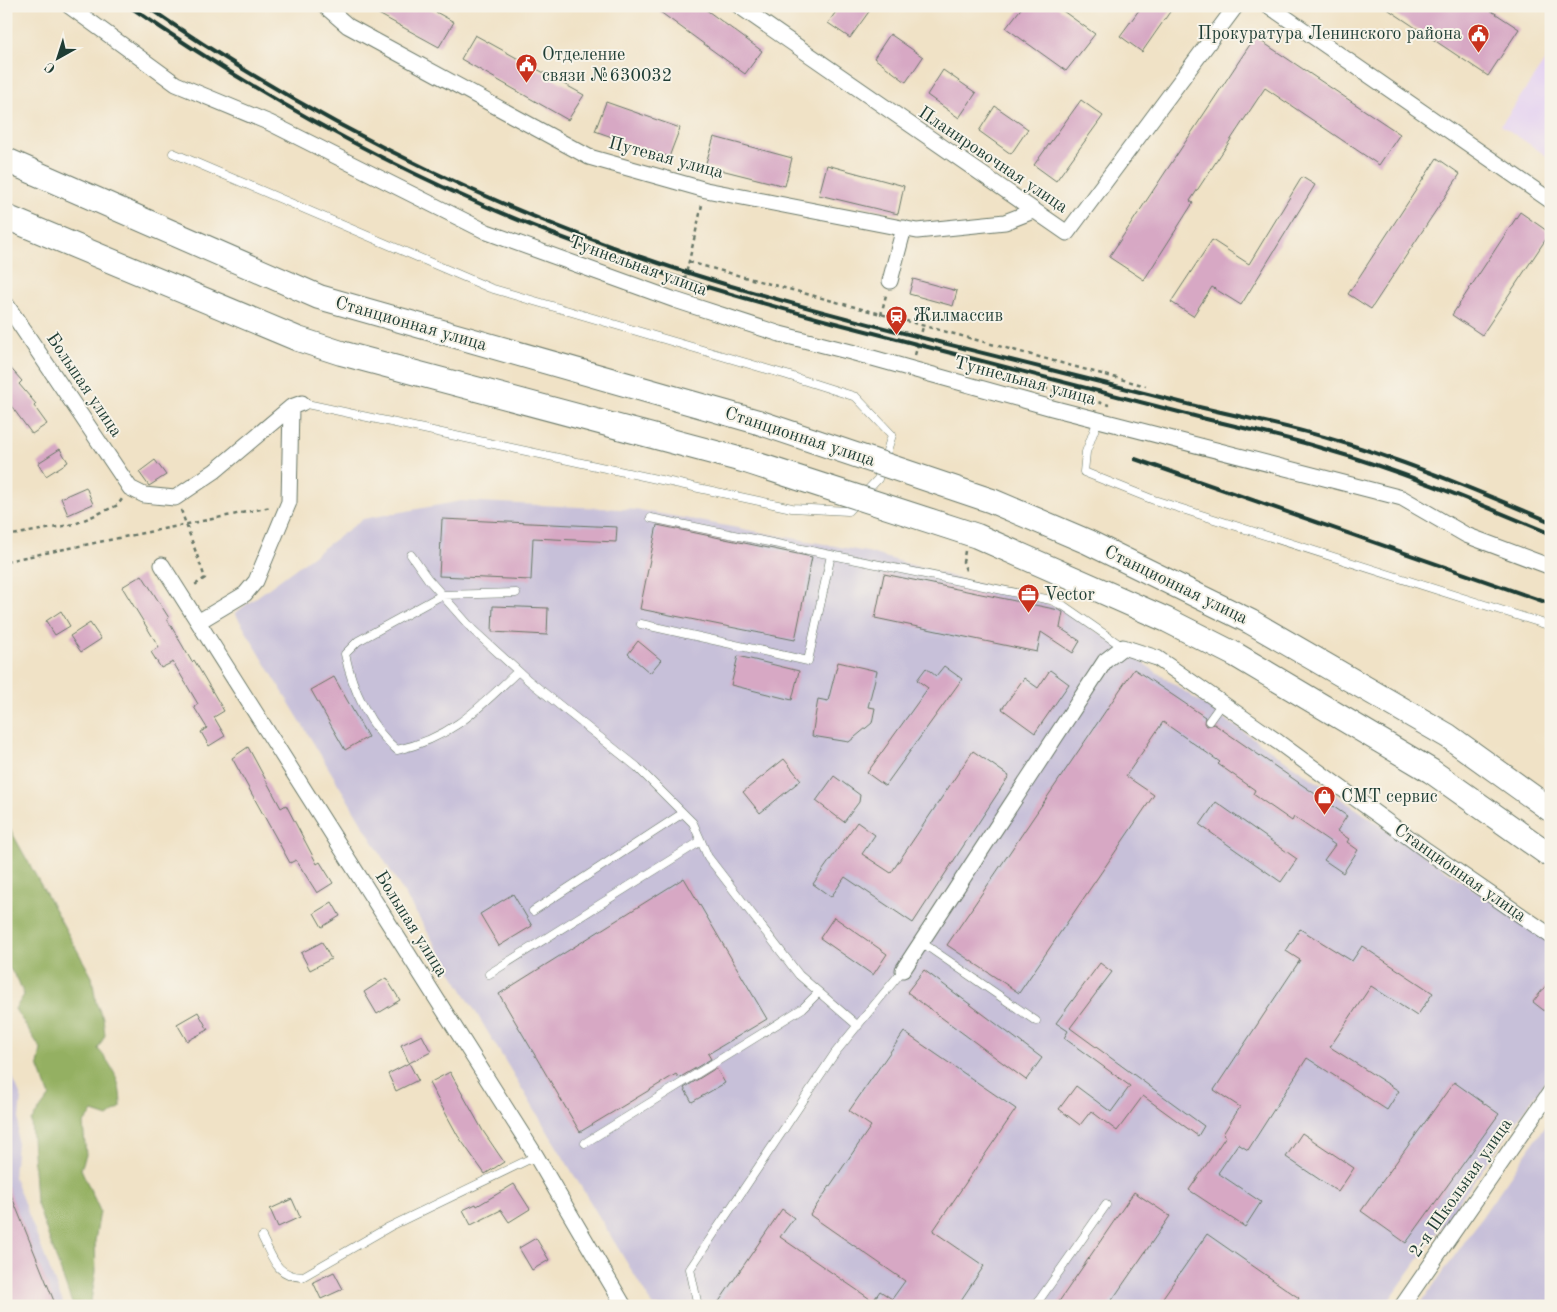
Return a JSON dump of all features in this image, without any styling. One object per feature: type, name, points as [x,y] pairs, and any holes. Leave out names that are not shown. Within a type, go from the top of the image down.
[{"type":"main road","name":"Станционная улица","points":[[6,160],[319,297],[758,422],[992,501],[1088,542],[1251,622],[1448,736],[1551,810]]},
{"type":"main road","name":"Станционная улица","points":[[6,217],[298,339],[341,353],[746,461],[977,536],[1167,620],[1236,655],[1431,771],[1551,856]]},
{"type":"street","name":"Туннельная улица","points":[[69,6],[176,84],[270,123],[487,232],[674,300],[745,323],[913,361],[1098,420],[1402,498],[1466,535],[1551,567]]},
{"type":"street","name":"Путевая улица","points":[[324,6],[348,26],[590,157],[706,190],[917,231],[1005,222],[1033,211]]},
{"type":"street","name":"Планировочная улица","points":[[739,6],[1067,234],[1236,6]]},
{"type":"street","points":[[1269,6],[1551,201]]},
{"type":"street","points":[[890,281],[904,228]]},
{"type":"street","name":"Большая улица","points":[[6,304],[130,488]]},
{"type":"street","points":[[130,488],[144,495],[175,498],[215,471],[297,405]]},
{"type":"street","points":[[198,622],[246,594],[256,581],[289,502],[297,405]]},
{"type":"street","name":"Большая улица","points":[[162,565],[536,1156],[624,1306]]},
{"type":"street","points":[[903,970],[1105,661],[1123,647]]},
{"type":"street","name":"Станционная улица","points":[[1123,647],[1157,658],[1426,850],[1551,936]]},
{"type":"street","name":"2-я Школьная улица","points":[[1402,1306],[1551,1091]]},
{"type":"lane","points":[[173,153],[490,288],[787,374],[856,397],[892,435],[878,479],[848,511],[792,508],[297,405]]},
{"type":"lane","points":[[1098,420],[1086,452],[1084,472],[1154,500],[1551,626]]},
{"type":"lane","points":[[651,518],[1051,600],[1064,606],[1123,647]]},
{"type":"lane","points":[[411,555],[442,595],[473,630],[518,671],[638,767],[693,823],[708,857],[793,967],[818,993],[858,1026]]},
{"type":"lane","points":[[640,624],[808,661],[831,555]]},
{"type":"lane","points":[[516,593],[442,595],[358,641],[345,654],[349,674],[371,719],[386,740],[397,750],[419,745],[452,730],[480,707],[518,671]]},
{"type":"lane","points":[[1209,721],[1222,704]]},
{"type":"lane","points":[[532,911],[683,813]]},
{"type":"lane","points":[[489,974],[700,841]]},
{"type":"lane","points":[[921,942],[1036,1021]]},
{"type":"lane","points":[[698,1306],[690,1270],[835,1053],[903,970]]},
{"type":"lane","points":[[584,1143],[803,1008],[818,993]]},
{"type":"lane","points":[[262,1237],[280,1270],[288,1277],[302,1277],[389,1227],[536,1156]]},
{"type":"lane","points":[[1035,1306],[1106,1206]]},
{"type":"path","points":[[682,291],[706,190]]},
{"type":"path","points":[[688,262],[1146,386]]},
{"type":"path","points":[[881,315],[890,281]]},
{"type":"path","points":[[913,361],[923,326]]},
{"type":"path","points":[[906,352],[913,361]]},
{"type":"path","points":[[913,361],[924,357]]},
{"type":"path","points":[[989,374],[1109,405]]},
{"type":"path","points":[[6,536],[75,524],[118,505],[130,488]]},
{"type":"path","points":[[175,498],[187,525],[205,578],[181,595]]},
{"type":"path","points":[[6,561],[251,512],[289,502]]},
{"type":"path","points":[[963,562],[966,549]]},
{"type":"shaded area","points":[[1551,52],[1551,159],[1501,125]]},
{"type":"shaded area","points":[[461,501],[640,510],[867,552],[1064,609],[1551,942],[1551,1073],[1385,1306],[653,1306],[235,613],[363,519]]},
{"type":"shaded area","points":[[6,1061],[21,1097],[14,1177],[64,1306],[6,1306]]},
{"type":"shaded area","points":[[1551,1117],[1551,1306],[1419,1306],[1468,1237]]},
{"type":"green space","points":[[6,822],[92,977],[96,1003],[103,1018],[105,1035],[98,1049],[112,1069],[120,1090],[121,1107],[108,1117],[93,1112],[83,1124],[86,1155],[81,1169],[100,1211],[95,1241],[96,1272],[90,1306],[73,1306],[36,1201],[31,1121],[50,1096],[38,1065],[41,1049],[15,1009],[24,995],[18,980],[6,964]]},
{"type":"building","points":[[364,6],[425,6],[454,22],[439,47]]},
{"type":"building","points":[[652,6],[701,6],[762,51],[745,74]]},
{"type":"building","points":[[840,6],[873,6],[850,38],[828,23]]},
{"type":"building","points":[[1023,6],[1056,6],[1095,34],[1066,71],[1006,28]]},
{"type":"building","points":[[1142,6],[1174,6],[1142,52],[1120,36]]},
{"type":"building","name":"Прокуратура Ленинского района","points":[[1383,6],[1484,6],[1519,29],[1488,76]]},
{"type":"building","points":[[890,34],[923,57],[906,82],[874,58]]},
{"type":"building","points":[[475,35],[584,95],[568,120],[461,59]]},
{"type":"building","points":[[1255,37],[1400,134],[1379,165],[1265,88],[1190,201],[1193,203],[1144,280],[1109,257]]},
{"type":"building","points":[[943,70],[976,93],[959,118],[927,95]]},
{"type":"building","points":[[1081,100],[1103,116],[1056,181],[1034,165]]},
{"type":"building","points":[[606,102],[680,128],[669,157],[595,131]]},
{"type":"building","points":[[995,106],[1028,129],[1011,154],[979,131]]},
{"type":"building","points":[[714,137],[792,158],[785,186],[705,166]]},
{"type":"building","points":[[1437,158],[1460,174],[1371,309],[1348,294]]},
{"type":"building","points":[[827,165],[904,186],[898,214],[819,195]]},
{"type":"building","points":[[1302,177],[1315,185],[1241,305],[1212,287],[1193,316],[1171,302],[1212,240],[1249,264]]},
{"type":"building","points":[[1520,212],[1550,233],[1482,335],[1452,315]]},
{"type":"building","points":[[913,279],[957,291],[953,306],[909,294]]},
{"type":"building","points":[[6,363],[22,381],[19,384],[36,404],[34,406],[47,424],[32,434],[6,399]]},
{"type":"building","points":[[60,449],[68,462],[46,476],[38,463]]},
{"type":"building","points":[[155,460],[166,475],[149,486],[139,472]]},
{"type":"building","points":[[86,487],[93,504],[68,515],[61,498]]},
{"type":"building","points":[[442,519],[617,527],[616,542],[533,538],[531,580],[439,576]]},
{"type":"building","points":[[657,525],[812,557],[795,640],[640,609]]},
{"type":"building","points":[[884,574],[1059,610],[1063,612],[1060,628],[1080,641],[1073,653],[1041,632],[1037,652],[875,618]]},
{"type":"building","points":[[142,575],[169,618],[167,619],[192,662],[194,660],[224,711],[214,717],[225,736],[209,746],[201,732],[207,728],[194,707],[198,704],[173,662],[161,668],[151,652],[159,647],[122,587]]},
{"type":"building","points":[[493,606],[548,608],[547,635],[492,632]]},
{"type":"building","points":[[61,611],[70,626],[55,635],[46,621]]},
{"type":"building","points":[[90,623],[101,639],[81,652],[70,636]]},
{"type":"building","points":[[638,641],[661,660],[650,673],[628,654]]},
{"type":"building","points":[[738,656],[799,671],[792,700],[731,685]]},
{"type":"building","points":[[838,662],[877,671],[868,707],[875,708],[872,723],[849,742],[812,736],[818,699],[828,701]]},
{"type":"building","points":[[944,666],[962,679],[885,786],[867,773],[928,688],[917,680],[926,668],[936,676]]},
{"type":"building","points":[[1134,669],[1205,717],[1204,723],[1206,726],[1214,724],[1347,816],[1337,831],[1349,839],[1347,842],[1358,850],[1343,873],[1324,860],[1335,845],[1294,817],[1292,821],[1253,794],[1255,790],[1218,764],[1220,762],[1163,722],[1126,776],[1154,795],[1019,993],[947,945]]},
{"type":"building","points":[[1050,670],[1069,684],[1035,733],[1002,709],[1024,678],[1038,688]]},
{"type":"building","points":[[334,677],[368,737],[345,750],[311,690]]},
{"type":"building","points":[[248,747],[281,808],[286,805],[317,864],[320,862],[333,883],[317,893],[296,860],[290,863],[232,758]]},
{"type":"building","points":[[973,751],[1009,776],[913,923],[845,877],[831,897],[813,884],[857,822],[875,835],[862,854],[891,873]]},
{"type":"building","points":[[784,759],[801,780],[760,813],[743,792]]},
{"type":"building","points":[[834,776],[860,795],[859,802],[844,822],[816,801]]},
{"type":"building","points":[[1216,802],[1297,859],[1281,882],[1200,825]]},
{"type":"building","points":[[684,878],[767,1019],[708,1054],[711,1059],[679,1078],[676,1074],[580,1132],[499,994]]},
{"type":"building","points":[[513,894],[532,926],[499,946],[480,914]]},
{"type":"building","points":[[332,902],[340,916],[322,927],[314,913]]},
{"type":"building","points":[[834,917],[887,954],[873,975],[820,938]]},
{"type":"building","points":[[1300,929],[1352,961],[1362,946],[1433,993],[1417,1016],[1371,986],[1330,1047],[1399,1091],[1387,1110],[1307,1058],[1248,1150],[1238,1144],[1218,1173],[1261,1202],[1245,1227],[1189,1190],[1226,1136],[1223,1134],[1240,1107],[1214,1090],[1300,960],[1286,951]]},
{"type":"building","points":[[322,942],[331,959],[310,970],[301,953]]},
{"type":"building","points":[[1100,963],[1112,972],[1070,1028],[1204,1126],[1198,1136],[1143,1096],[1117,1131],[1091,1111],[1080,1125],[1059,1109],[1076,1086],[1111,1112],[1130,1086],[1064,1038],[1068,1031],[1056,1023]]},
{"type":"building","points":[[924,970],[1042,1058],[1026,1080],[907,992]]},
{"type":"building","points":[[386,978],[400,1000],[377,1014],[364,992]]},
{"type":"building","points":[[1551,979],[1551,1016],[1533,1002]]},
{"type":"building","points":[[198,1012],[208,1030],[187,1041],[177,1024]]},
{"type":"building","points":[[904,1032],[1016,1109],[933,1231],[984,1266],[957,1306],[716,1306],[782,1209],[794,1218],[780,1237],[873,1301],[880,1291],[892,1299],[905,1281],[810,1215],[871,1126],[849,1111]]},
{"type":"building","points":[[422,1035],[431,1052],[409,1063],[401,1045]]},
{"type":"building","points":[[409,1063],[418,1080],[396,1091],[388,1074]]},
{"type":"building","points":[[716,1068],[725,1083],[692,1102],[684,1088]]},
{"type":"building","points":[[450,1072],[483,1131],[504,1162],[485,1174],[458,1136],[429,1083]]},
{"type":"building","points":[[1454,1082],[1499,1114],[1406,1243],[1361,1211]]},
{"type":"building","points":[[1302,1133],[1354,1168],[1338,1192],[1286,1157]]},
{"type":"building","points":[[514,1184],[530,1209],[509,1222],[501,1210],[471,1225],[463,1210],[476,1204],[477,1206]]},
{"type":"building","points":[[7,1185],[56,1306],[6,1306]]},
{"type":"building","points":[[1134,1192],[1170,1216],[1108,1306],[1056,1306]]},
{"type":"building","points":[[292,1199],[300,1217],[278,1227],[270,1209]]},
{"type":"building","points":[[1207,1234],[1299,1298],[1294,1306],[1157,1306]]},
{"type":"building","points":[[536,1238],[549,1260],[532,1270],[519,1248]]},
{"type":"building","points":[[334,1272],[343,1289],[321,1299],[313,1282]]},
{"type":"railway","points":[[129,6],[245,81],[366,149],[427,180],[490,208],[618,258],[700,285],[839,324],[1292,440],[1350,457],[1437,487],[1551,534]]},
{"type":"railway","points":[[146,6],[214,51],[283,93],[355,133],[502,203],[577,234],[654,262],[731,286],[847,318],[1324,437],[1411,465],[1551,522]]},
{"type":"railway","points":[[1135,459],[1551,604]]},
{"type":"place","name":"Прокуратура Ленинского района","points":[[1478,53]]},
{"type":"place","name":"Отделение связи №630032","points":[[526,84]]},
{"type":"place","name":"Жилмассив","points":[[897,335]]},
{"type":"place","name":"Vector","points":[[1028,614]]},
{"type":"place","name":"СМТ сервис","points":[[1325,816]]}]
